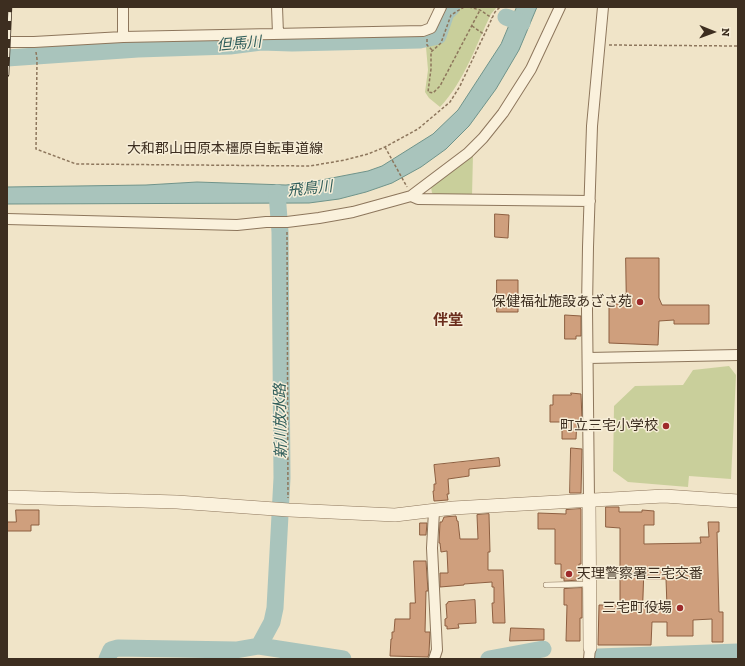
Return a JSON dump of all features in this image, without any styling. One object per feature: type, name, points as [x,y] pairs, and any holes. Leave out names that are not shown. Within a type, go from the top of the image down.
[{"type":"street","points":[[122,37],[123,7]]},
{"type":"street","points":[[277,7],[278,34]]},
{"type":"street","points":[[7,42],[122,37],[422,31],[431,28],[441,7]]},
{"type":"street","points":[[7,219],[237,225],[266,222],[287,222],[353,212],[409,192],[468,153],[488,132],[503,113],[531,69],[560,7]]},
{"type":"street","points":[[589,653],[588,270],[592,126],[602,7]]},
{"type":"street","points":[[409,192],[418,199],[480,201],[590,201]]},
{"type":"street","points":[[588,358],[738,355]]},
{"type":"street","points":[[8,497],[177,502],[289,510],[396,515],[453,508],[664,496],[738,501]]},
{"type":"street","points":[[434,511],[432,548],[437,650],[434,659]]},
{"type":"lane","points":[[546,585],[590,584]]},
{"type":"path","points":[[464,7],[451,15],[441,43],[431,52],[431,69],[428,92],[433,93],[440,86],[480,10]]},
{"type":"path","points":[[469,7],[480,10],[493,18]]},
{"type":"path","name":"大和郡山田原本橿原自転車道線","points":[[34,42],[37,59],[36,149],[76,164],[310,166],[345,160],[386,148],[418,129],[450,102],[460,86],[490,26],[495,12],[500,7]]},
{"type":"path","points":[[472,26],[486,34]]},
{"type":"path","points":[[599,45],[738,46]]},
{"type":"path","points":[[386,148],[409,192]]},
{"type":"path","points":[[287,222],[289,510]]},
{"type":"green space","points":[[446,7],[497,7],[491,14],[463,75],[440,107],[429,98],[425,92],[428,70],[426,47],[429,42],[430,35],[435,31],[443,10]]},
{"type":"green space","points":[[473,154],[472,196],[432,193],[431,187]]},
{"type":"green space","name":"町立三宅小学校","points":[[729,366],[736,375],[731,479],[689,476],[688,487],[628,482],[613,471],[614,406],[635,386],[683,385],[693,370]]},
{"type":"water","name":"飛鳥川","points":[[517,7],[537,7],[519,50],[496,89],[469,126],[446,149],[421,167],[392,183],[339,199],[309,203],[7,204],[7,187],[146,185],[197,182],[286,185],[311,182],[368,171],[382,166],[433,134],[458,110],[501,44]]},
{"type":"building","points":[[495,214],[509,215],[508,238],[495,237]]},
{"type":"building","name":"保健福祉施設あざさ苑","points":[[626,258],[659,258],[659,298],[662,305],[709,305],[709,324],[674,324],[674,320],[659,321],[658,345],[609,343],[609,304],[619,304],[626,293]]},
{"type":"building","points":[[497,280],[518,280],[518,312],[497,312]]},
{"type":"building","points":[[565,315],[581,316],[581,336],[576,336],[576,339],[565,339]]},
{"type":"building","points":[[571,393],[581,394],[582,420],[577,420],[576,439],[562,439],[562,422],[550,422],[550,405],[553,405],[553,395],[571,395]]},
{"type":"building","points":[[571,448],[582,449],[581,493],[570,493]]},
{"type":"building","points":[[499,458],[500,466],[469,469],[469,476],[448,479],[448,500],[434,501],[433,491],[434,484],[436,484],[434,465]]},
{"type":"building","points":[[606,507],[619,507],[619,512],[642,512],[642,510],[654,511],[654,525],[644,525],[644,544],[701,543],[700,537],[709,537],[708,522],[719,522],[719,532],[717,532],[719,612],[723,612],[723,642],[712,642],[712,619],[693,620],[693,636],[667,636],[667,622],[652,622],[651,645],[598,645],[599,605],[620,605],[620,528],[606,527]],"holes":[[[644,579],[666,579],[667,607],[643,605]]]},
{"type":"building","points":[[581,509],[581,564],[579,564],[579,580],[564,581],[564,578],[561,578],[561,564],[555,564],[555,529],[538,529],[538,513],[566,514],[566,510]]},
{"type":"building","points":[[16,510],[39,510],[39,525],[31,525],[31,531],[7,531],[7,522],[16,522]]},
{"type":"building","points":[[489,514],[490,552],[488,552],[488,570],[503,570],[505,623],[493,623],[492,603],[494,603],[494,587],[492,587],[492,582],[440,587],[440,573],[448,573],[447,551],[441,552],[439,543],[440,522],[442,522],[444,517],[456,516],[460,539],[478,539],[477,515]]},
{"type":"building","points":[[420,523],[427,523],[426,535],[420,535]]},
{"type":"building","points":[[414,561],[426,561],[428,591],[426,591],[425,632],[430,632],[428,657],[390,656],[391,639],[392,632],[394,632],[395,619],[410,619],[410,603],[415,603]]},
{"type":"building","points":[[582,588],[580,641],[566,641],[567,605],[564,605],[564,589]]},
{"type":"building","points":[[475,600],[476,623],[458,624],[459,628],[447,629],[447,626],[445,626],[445,619],[447,618],[446,604],[448,602]]},
{"type":"building","points":[[511,628],[544,629],[544,640],[510,641]]},
{"type":"waterway","name":"但馬川","points":[[7,58],[138,49],[230,46],[261,42],[292,43],[420,40],[438,36],[446,13],[452,7]]},
{"type":"waterway","name":"但馬川","points":[[506,17],[522,23]]},
{"type":"waterway","name":"新川放水路","points":[[259,646],[272,622],[275,608],[282,478],[280,232],[277,193]]},
{"type":"waterway","points":[[107,659],[111,650],[118,648],[236,650],[259,646],[343,659]]},
{"type":"waterway","points":[[489,659],[543,649]]},
{"type":"waterway","points":[[598,657],[738,652]]},
{"type":"railway","points":[[7,75],[10,7]]},
{"type":"place","name":"保健福祉施設あざさ苑","points":[[640,302]]},
{"type":"place","name":"町立三宅小学校","points":[[666,426]]},
{"type":"place","name":"天理警察署三宅交番","points":[[569,574]]},
{"type":"place","name":"三宅町役場","points":[[680,608]]},
{"type":"district","name":"伴堂","points":[[448,321]]}]
